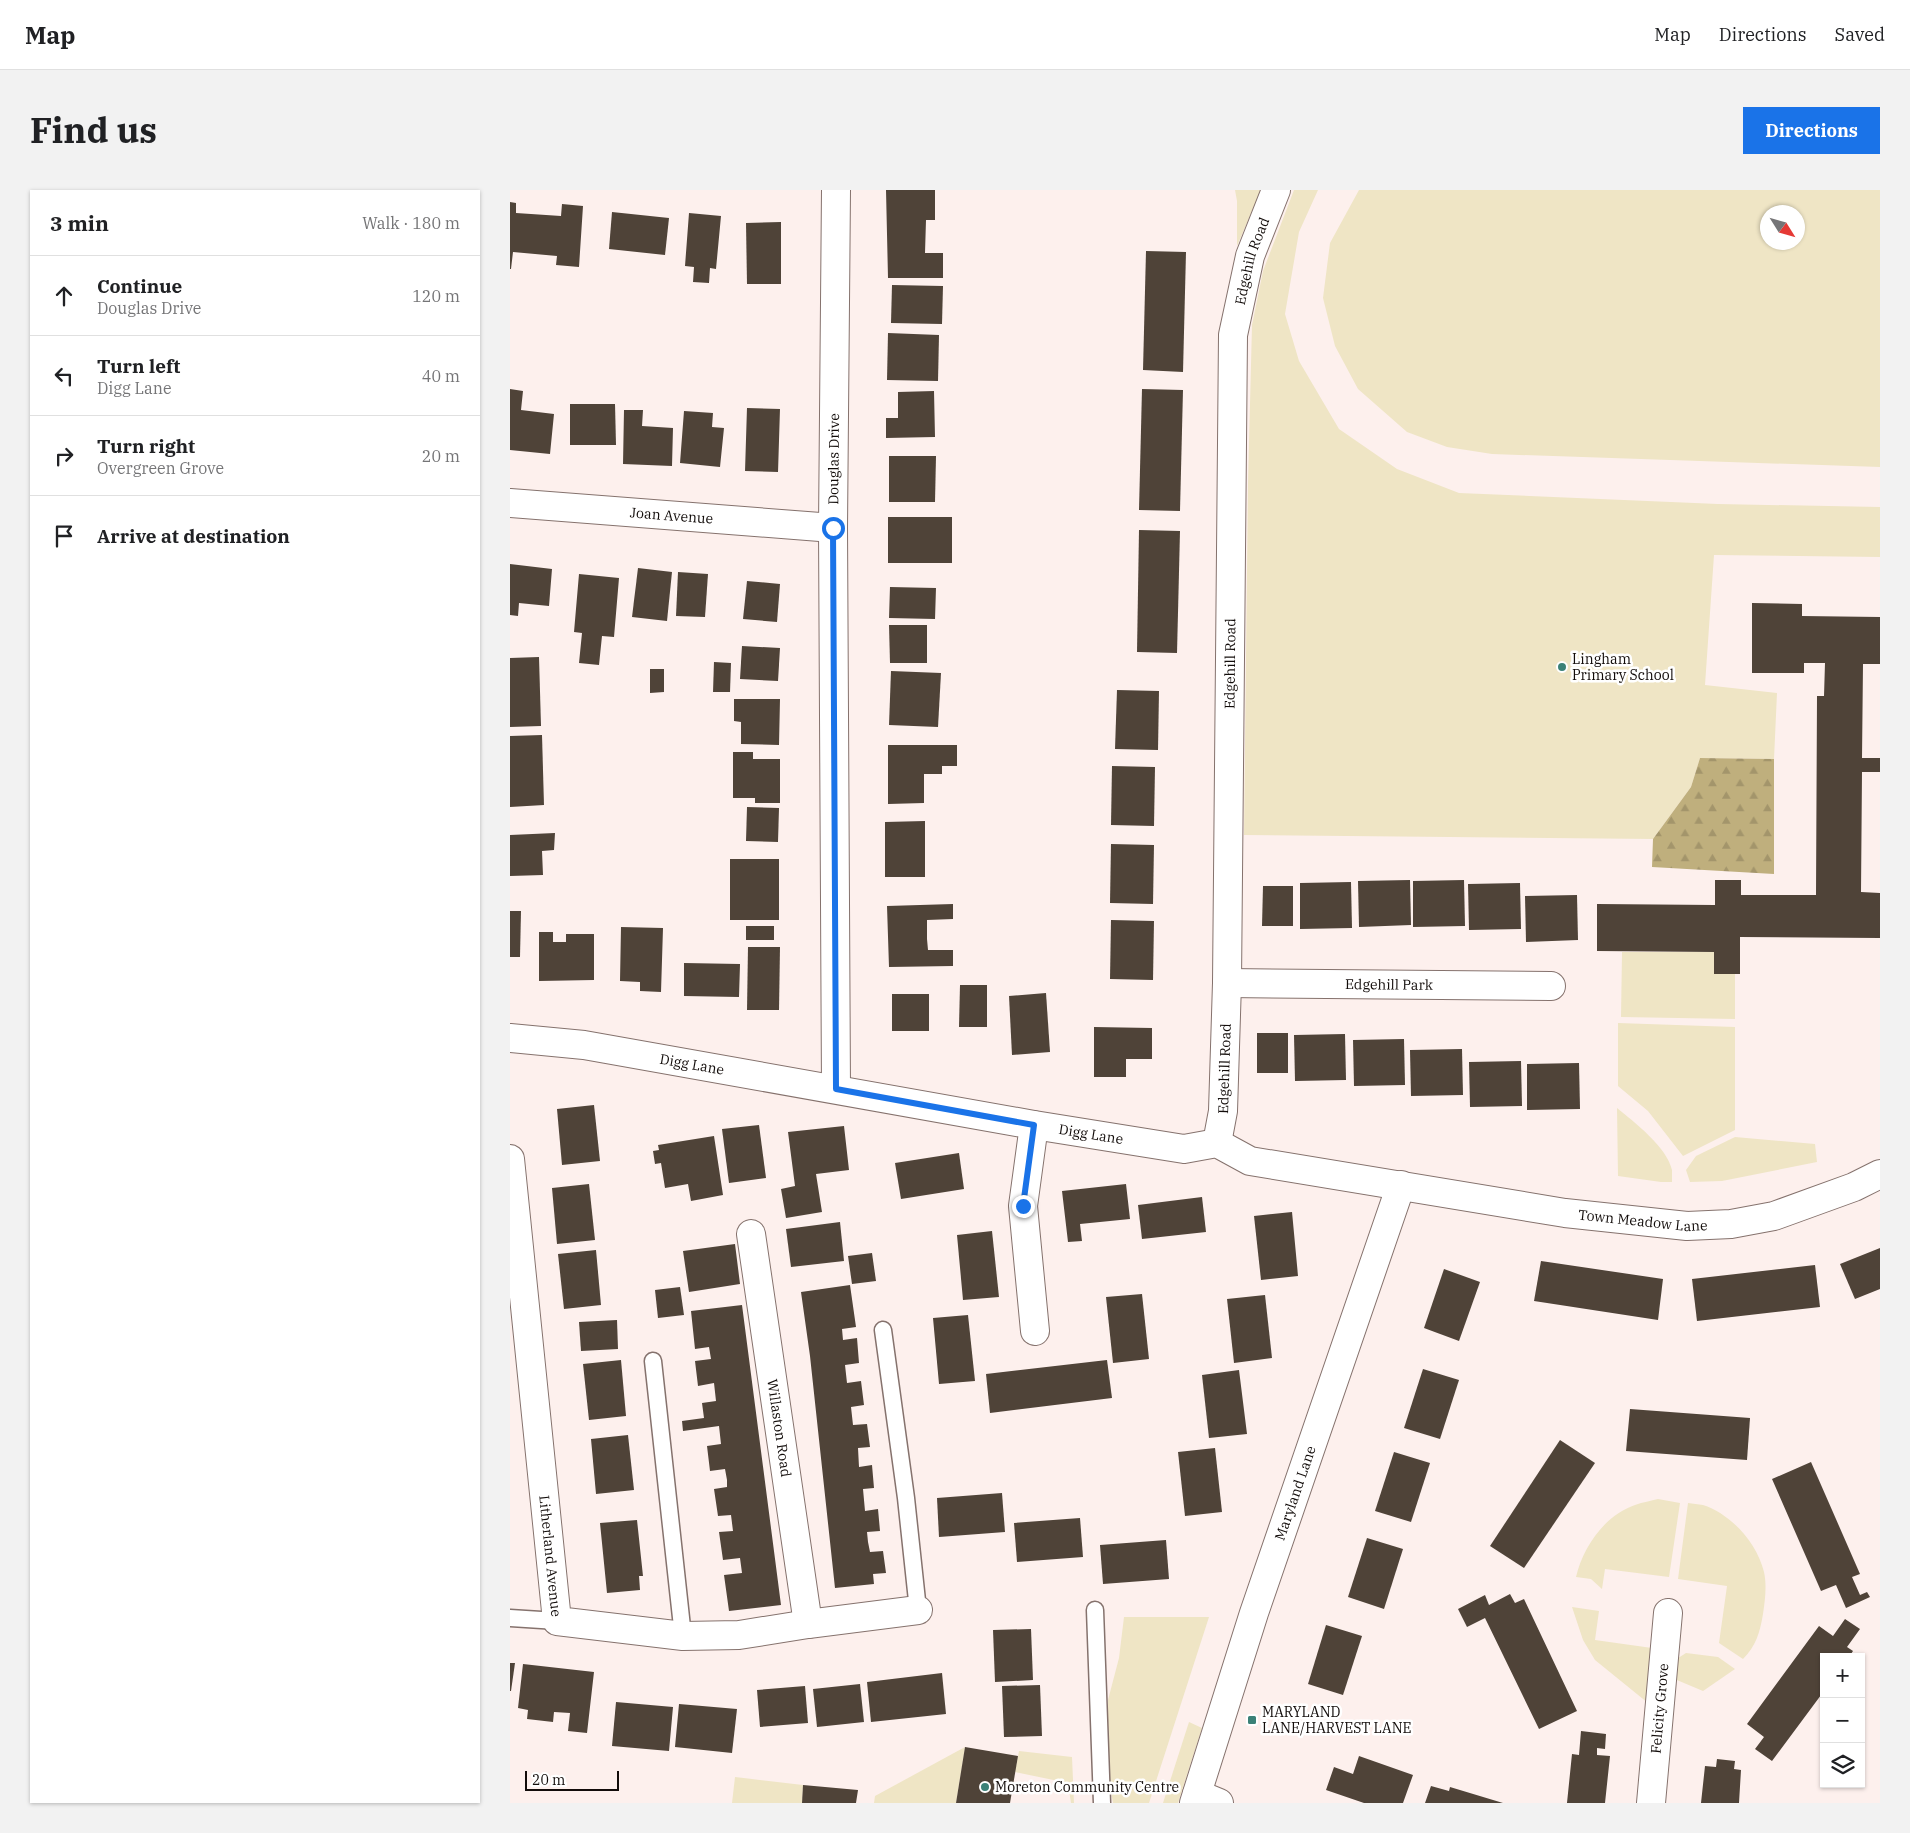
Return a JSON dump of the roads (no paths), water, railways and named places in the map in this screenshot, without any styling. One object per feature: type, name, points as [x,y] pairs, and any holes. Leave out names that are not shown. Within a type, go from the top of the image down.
[{"type":"street","name":"Douglas Drive","points":[[836,190],[833,528],[836,1089]]},
{"type":"street","name":"Edgehill Road","points":[[1217,1143],[1223,1111],[1227,983],[1233,335],[1250,256],[1276,190]]},
{"type":"street","name":"Joan Avenue","points":[[510,503],[833,528]]},
{"type":"street","name":"Edgehill Park","points":[[1227,983],[1551,986]]},
{"type":"street","name":"Digg Lane","points":[[510,1038],[584,1046],[1034,1125],[1184,1149],[1217,1143]]},
{"type":"street","points":[[1034,1125],[1023,1206],[1035,1332]]},
{"type":"street","points":[[1217,1143],[1250,1160],[1401,1185]]},
{"type":"street","name":"Litherland Avenue","points":[[510,1159],[556,1621],[683,1636],[739,1635],[918,1610]]},
{"type":"street","name":"Town Meadow Lane","points":[[1401,1185],[1565,1213],[1686,1226],[1731,1224],[1774,1216],[1854,1187],[1880,1174]]},
{"type":"street","name":"Maryland Lane","points":[[1203,1800],[1254,1613],[1401,1185]]},
{"type":"street","name":"Willaston Road","points":[[751,1234],[808,1624]]},
{"type":"street","name":"Felicity Grove","points":[[1651,1803],[1668,1613]]},
{"type":"lane","points":[[883,1330],[906,1498],[918,1610]]},
{"type":"lane","points":[[652,1361],[683,1636]]},
{"type":"lane","points":[[1095,1610],[1102,1803]]},
{"type":"lane","points":[[510,1618],[556,1621]]},
{"type":"place","name":"Lingham Primary School","points":[[1562,667]]},
{"type":"place","name":"MARYLAND LANE/HARVEST LANE","points":[[1252,1720]]},
{"type":"place","name":"Moreton Community Centre","points":[[985,1787]]}]
